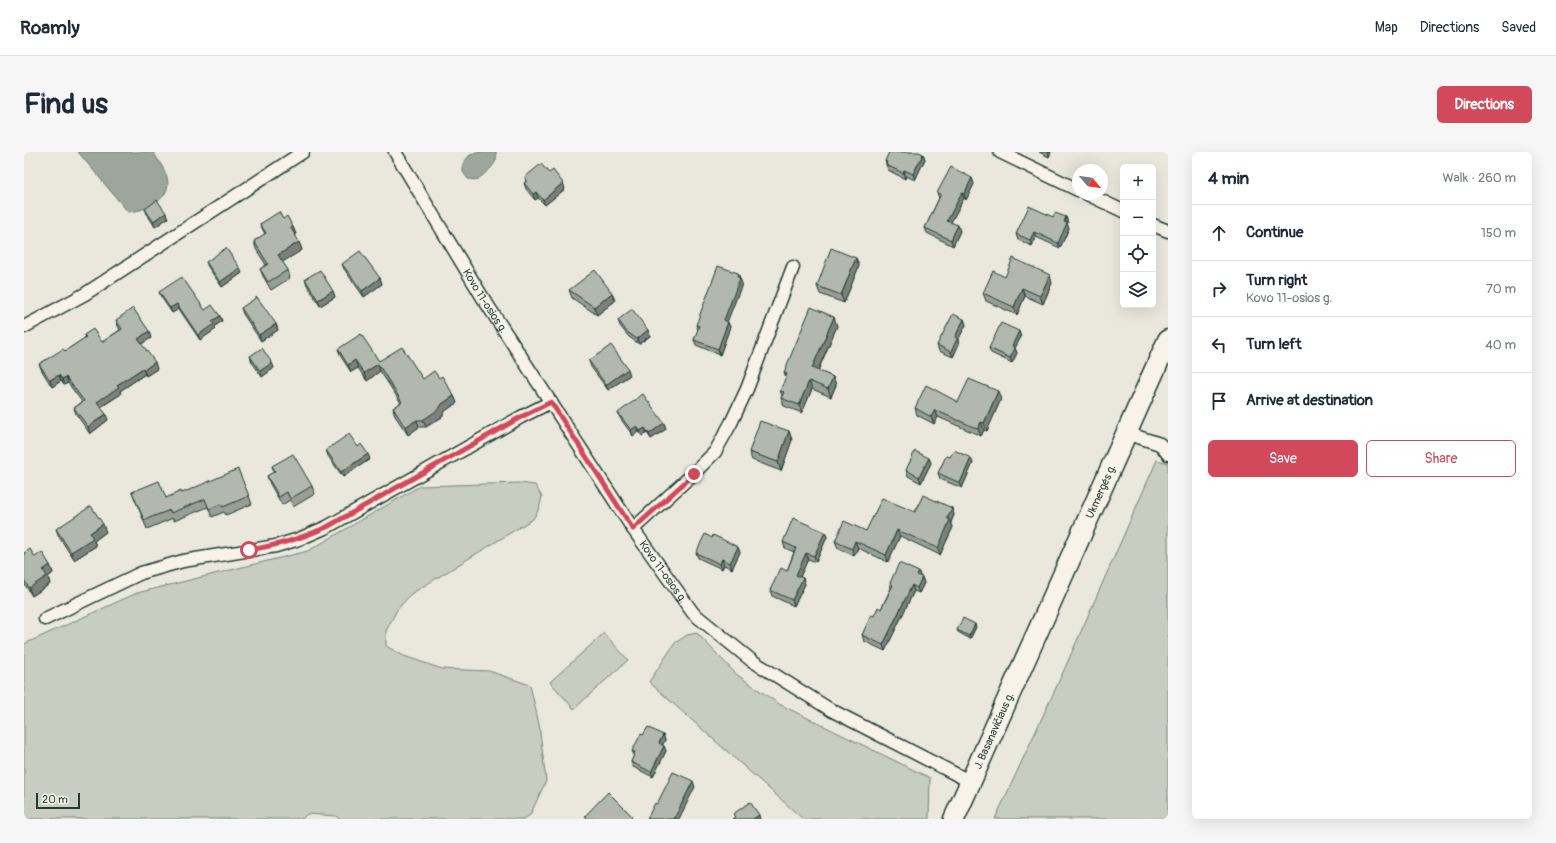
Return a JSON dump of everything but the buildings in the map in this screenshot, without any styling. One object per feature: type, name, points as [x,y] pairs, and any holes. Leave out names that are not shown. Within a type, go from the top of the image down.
[{"type":"highway","name":"Ukmergės g.","points":[[1033,642],[1168,340]]},
{"type":"highway","name":"J. Basanavičiaus g.","points":[[954,819],[1033,642]]},
{"type":"street","points":[[24,327],[85,294],[303,152]]},
{"type":"street","name":"Kovo 11-osios g.","points":[[395,152],[483,298],[633,529],[693,613],[751,660],[831,710],[971,782]]},
{"type":"street","points":[[1000,152],[1072,187]]},
{"type":"street","points":[[1099,200],[1120,210]]},
{"type":"street","points":[[1156,225],[1168,231]]},
{"type":"street","points":[[633,529],[694,474],[714,452],[731,423],[747,389],[794,267]]},
{"type":"street","points":[[45,619],[141,573],[183,561],[269,547],[299,539],[327,527],[521,417],[551,402]]},
{"type":"street","points":[[1126,433],[1160,444],[1168,454]]},
{"type":"shaded area","points":[[78,152],[153,152],[163,167],[167,177],[168,185],[166,192],[150,206],[128,212]]},
{"type":"shaded area","points":[[480,152],[496,152],[496,160],[491,168],[477,180],[468,179],[463,172],[463,163],[470,155]]},
{"type":"shaded area","points":[[1157,460],[1168,463],[1168,819],[995,819],[1060,679]]},
{"type":"shaded area","points":[[520,483],[535,485],[542,497],[539,509],[533,519],[411,594],[397,610],[386,631],[386,646],[404,656],[442,669],[489,671],[530,685],[539,724],[546,781],[530,815],[524,819],[339,819],[336,816],[307,814],[302,819],[24,819],[24,644],[137,593],[308,551],[420,486]]},
{"type":"shaded area","points":[[604,633],[628,660],[574,709],[550,682]]},
{"type":"shaded area","points":[[697,633],[736,674],[779,704],[930,778],[929,819],[803,819],[649,682],[675,643],[687,635]]},
{"type":"route","points":[[249,550],[276,546],[299,539],[327,527],[521,417],[551,402],[633,529],[694,474]]}]
